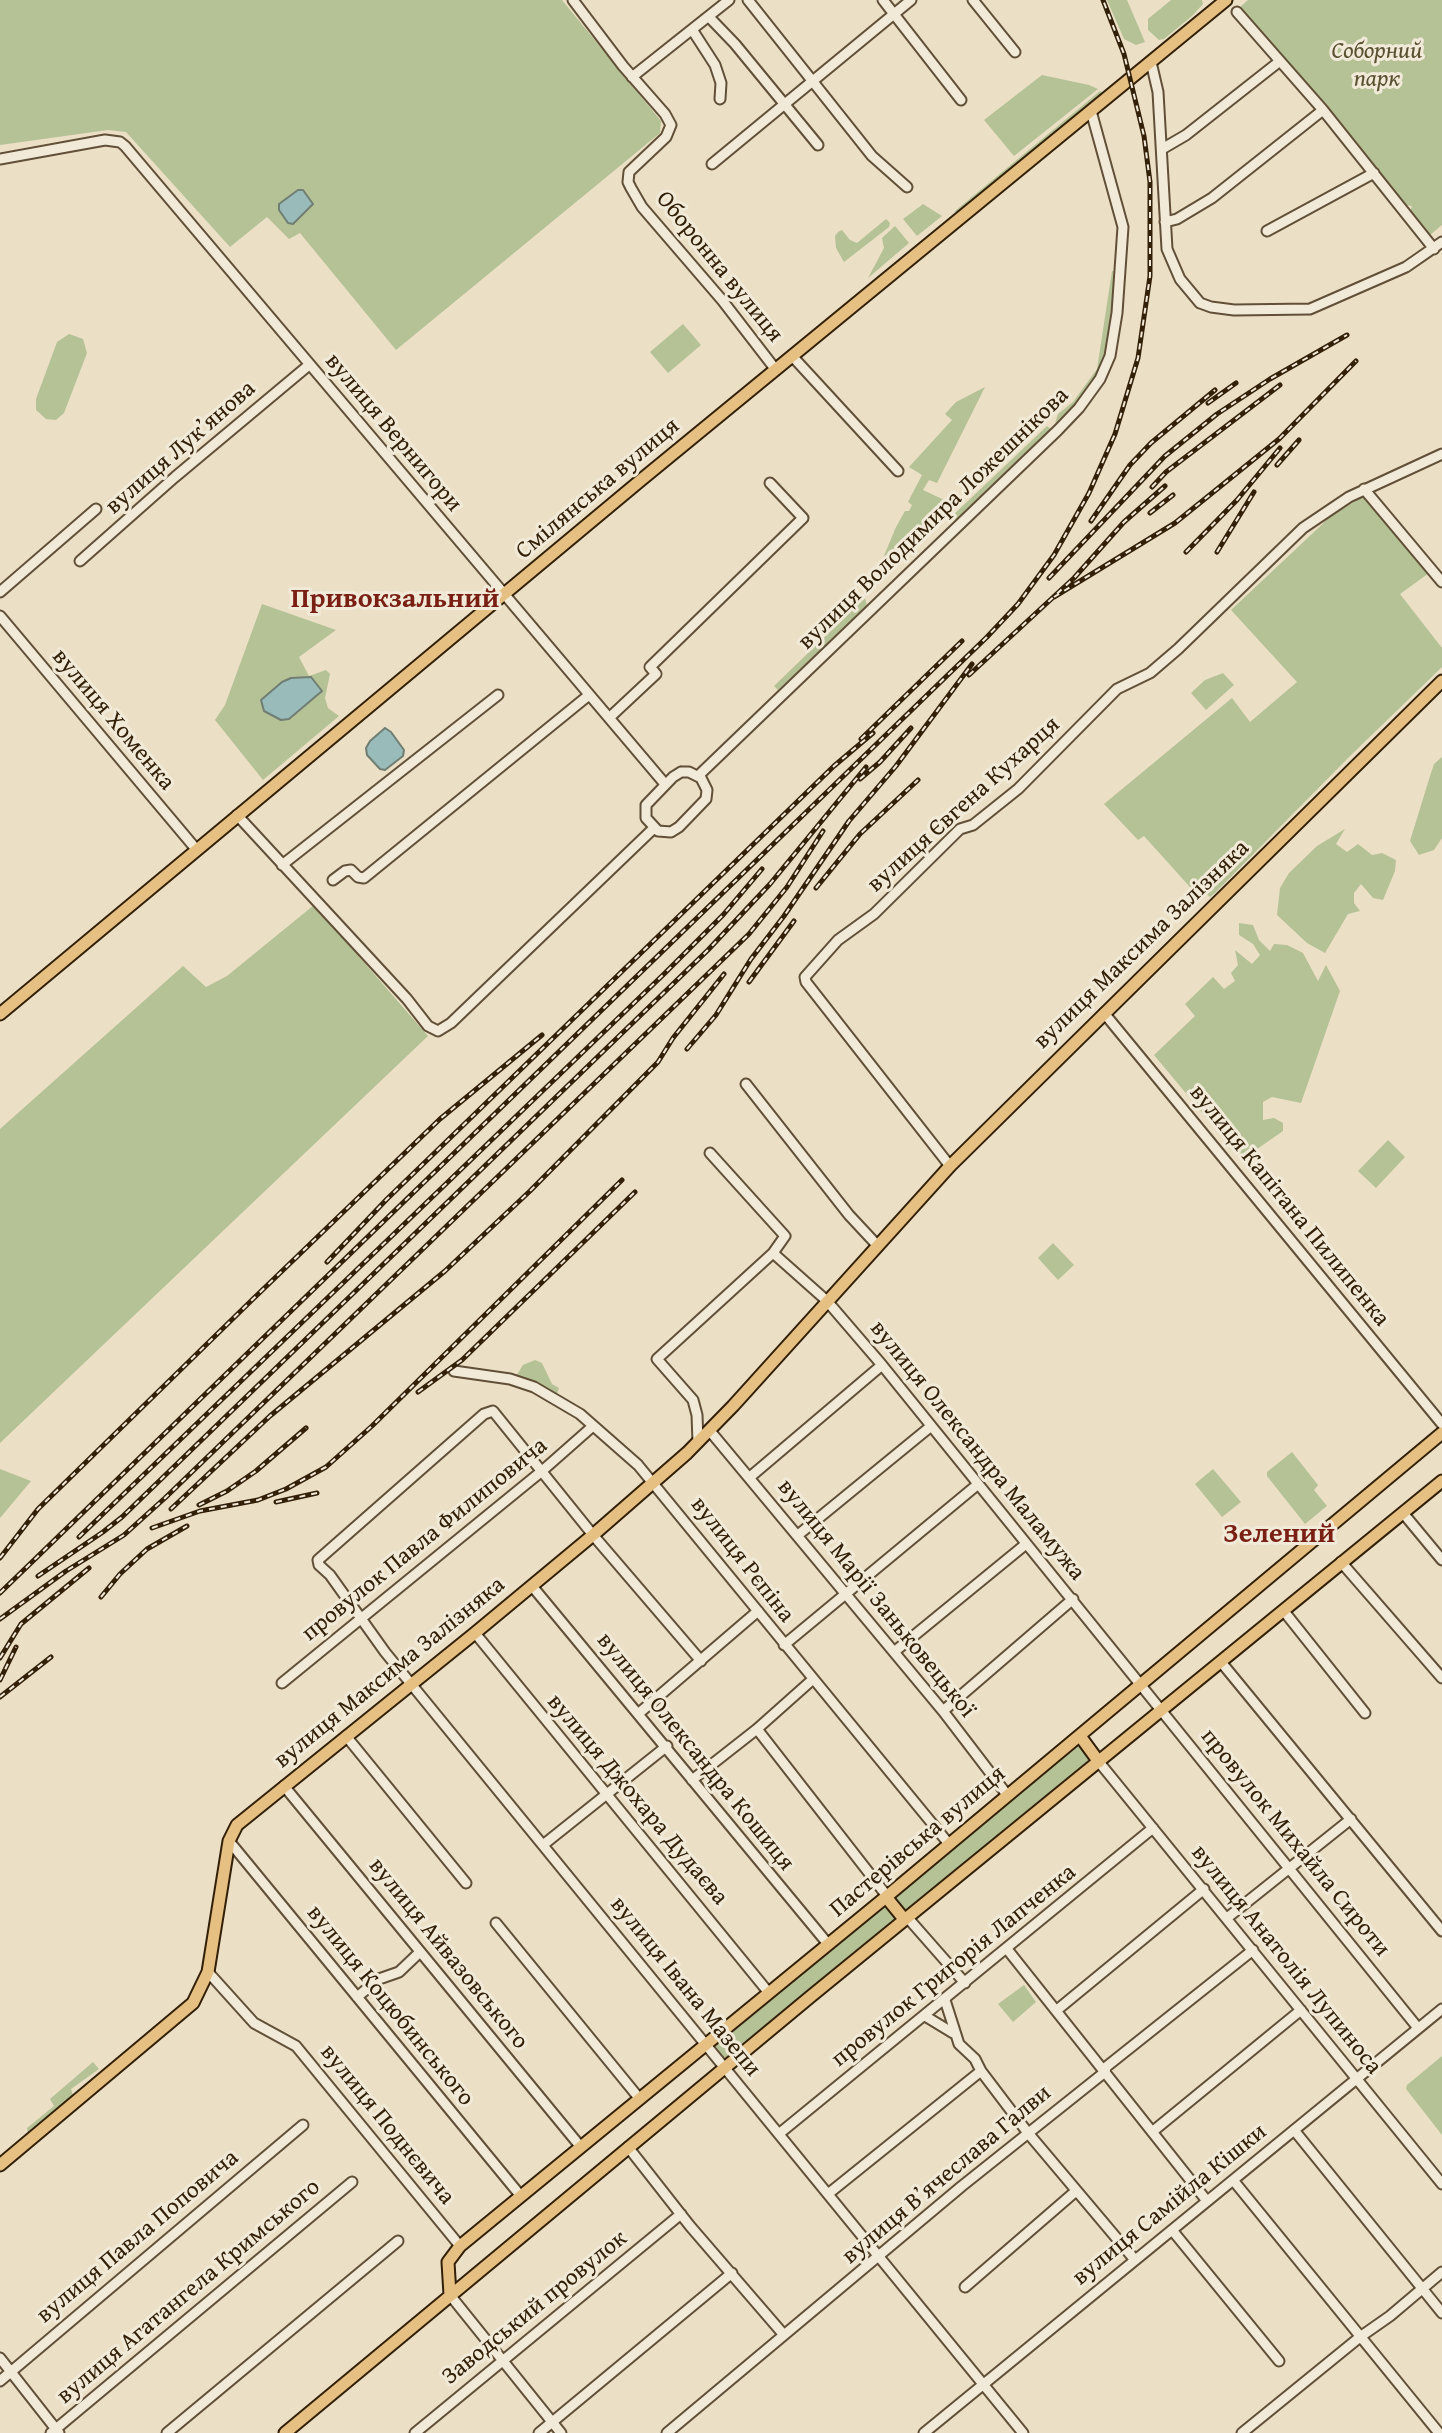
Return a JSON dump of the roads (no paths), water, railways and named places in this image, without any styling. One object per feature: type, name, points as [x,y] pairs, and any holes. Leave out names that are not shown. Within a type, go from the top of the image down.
[{"type":"main road","name":"Смілянська вулиця","points":[[0,1014],[1226,0]]},
{"type":"main road","name":"вулиця Максима Залізняка","points":[[229,1841],[237,1825],[532,1586],[655,1483],[710,1431],[950,1166],[1442,681]]},
{"type":"main road","name":"Пастерівська вулиця","points":[[460,2246],[1008,1796],[1442,1433]]},
{"type":"main road","name":"Пастерівська вулиця","points":[[285,2433],[905,1918],[1442,1481]]},
{"type":"main road","points":[[1080,1736],[1099,1762]]},
{"type":"main road","points":[[0,2165],[193,2003],[208,1972],[229,1841]]},
{"type":"main road","points":[[886,1897],[905,1918]]},
{"type":"main road","points":[[450,2295],[448,2262],[460,2246]]},
{"type":"street","name":"Оборонна вулиця","points":[[573,0],[671,125],[666,137],[629,172],[631,188],[642,207],[722,300],[776,370]]},
{"type":"street","points":[[632,77],[729,0]]},
{"type":"street","points":[[748,0],[872,156],[907,187]]},
{"type":"street","points":[[883,0],[961,100]]},
{"type":"street","points":[[712,164],[911,0]]},
{"type":"street","points":[[973,0],[1015,52]]},
{"type":"street","points":[[1237,12],[1323,110],[1434,249]]},
{"type":"street","points":[[709,17],[818,145]]},
{"type":"street","points":[[693,31],[715,65],[721,83],[720,99]]},
{"type":"street","points":[[1162,149],[1186,135],[1280,61]]},
{"type":"street","points":[[1151,62],[1157,85],[1167,249],[1180,279],[1200,303],[1221,309],[1310,309],[1406,267],[1442,242]]},
{"type":"street","points":[[1165,222],[1177,219],[1209,200],[1323,110]]},
{"type":"street","name":"вулиця Володимира Ложешнікова","points":[[698,776],[1058,430],[1100,379],[1110,356],[1117,313],[1123,227],[1091,111]]},
{"type":"street","name":"вулиця Вернигори","points":[[0,159],[105,140],[120,142],[665,784]]},
{"type":"street","points":[[1267,231],[1374,173]]},
{"type":"street","points":[[793,357],[898,471]]},
{"type":"street","name":"вулиця Лукʼянова","points":[[80,561],[309,365]]},
{"type":"street","name":"вулиця Євгена Кухарця","points":[[950,1166],[805,977],[838,940],[874,914],[960,829],[973,825],[1018,789],[1117,689],[1150,673],[1178,649],[1303,528],[1364,489],[1442,454]]},
{"type":"street","points":[[609,718],[656,674],[650,667],[803,518],[770,483]]},
{"type":"street","points":[[1364,489],[1442,582]]},
{"type":"street","name":"вулиця Лукʼянова","points":[[0,592],[96,509]]},
{"type":"street","name":"вулиця Хоменка","points":[[0,616],[196,849]]},
{"type":"street","points":[[282,865],[498,695]]},
{"type":"street","points":[[333,880],[351,870],[364,878],[589,695]]},
{"type":"street","points":[[681,772],[698,776],[707,790],[701,806],[676,830],[663,832],[654,828],[646,818],[646,805],[681,772]]},
{"type":"street","points":[[237,815],[407,999],[428,1026],[438,1031],[451,1023],[654,828]]},
{"type":"street","name":"вулиця Капітана Пилипенка","points":[[1104,1013],[1442,1424]]},
{"type":"street","points":[[746,1084],[849,1215],[877,1245]]},
{"type":"street","points":[[698,1442],[693,1400],[657,1359],[773,1253],[785,1236],[710,1153]]},
{"type":"street","name":"вулиця Олександра Маламужа","points":[[773,1253],[827,1301],[882,1365],[1141,1684]]},
{"type":"street","points":[[750,1477],[882,1365]]},
{"type":"street","name":"вулиця Рєпіна","points":[[454,1371],[510,1379],[534,1387],[580,1414],[638,1465],[949,1844]]},
{"type":"street","name":"вулиця Івана Мазепи","points":[[542,1471],[495,1412],[491,1411],[318,1558],[319,1565],[543,1845],[1023,2433]]},
{"type":"street","name":"провулок Павла Филиповича","points":[[282,1683],[593,1426]]},
{"type":"street","points":[[798,1535],[930,1427]]},
{"type":"street","name":"вулиця Марії Заньковецької","points":[[710,1431],[943,1711],[1008,1796]]},
{"type":"street","points":[[542,1471],[701,1661]]},
{"type":"street","points":[[784,1645],[977,1485]]},
{"type":"street","points":[[1403,1513],[1442,1560]]},
{"type":"street","points":[[894,1652],[1026,1544]]},
{"type":"street","points":[[1341,1562],[1442,1678]]},
{"type":"street","name":"вулиця Олександра Кошиця","points":[[532,1586],[828,1944]]},
{"type":"street","points":[[943,1711],[1073,1599]]},
{"type":"street","points":[[1283,1610],[1365,1713]]},
{"type":"street","points":[[638,1714],[758,1611]]},
{"type":"street","name":"вулиця Джохара Дудаєва","points":[[475,1633],[769,1993]]},
{"type":"street","points":[[1221,1662],[1442,1931]]},
{"type":"street","points":[[692,1780],[757,1729],[812,1680]]},
{"type":"street","name":"провулок Михайла Сироти","points":[[1141,1684],[1418,2028]]},
{"type":"street","points":[[757,1729],[886,1897]]},
{"type":"street","points":[[346,1736],[466,1883]]},
{"type":"street","points":[[543,1845],[667,1746]]},
{"type":"street","name":"вулиця Анатолія Лупиноса","points":[[1099,1762],[1442,2184]]},
{"type":"street","name":"вулиця Айвазовського","points":[[284,1786],[580,2146]]},
{"type":"street","points":[[1227,1918],[1351,1819]]},
{"type":"street","name":"провулок Григорія Лапченка","points":[[780,2133],[1153,1828]]},
{"type":"street","name":"вулиця Коцюбинського","points":[[229,1841],[520,2195]]},
{"type":"street","points":[[1057,2010],[1204,1889]]},
{"type":"street","points":[[905,1918],[965,1983]]},
{"type":"street","points":[[496,1923],[639,2098]]},
{"type":"street","points":[[1007,1949],[1207,2201]]},
{"type":"street","name":"вулиця Вʼячеслава Галви","points":[[667,2433],[1105,2072],[1106,2067],[1253,1950]]},
{"type":"street","points":[[357,1997],[375,1981],[399,1972],[420,1952]]},
{"type":"street","name":"вулиця Поднєвича","points":[[208,1972],[254,2023],[296,2046],[460,2246]]},
{"type":"street","points":[[945,2000],[955,2035],[964,2051],[975,2059],[1028,2133],[1135,2260]]},
{"type":"street","name":"вулиця Самійла Кішки","points":[[924,2433],[1442,2009]]},
{"type":"street","points":[[1152,2132],[1301,2010]]},
{"type":"street","points":[[925,2016],[947,2027],[955,2035]]},
{"type":"street","points":[[828,2194],[981,2071]]},
{"type":"street","name":"вулиця Павла Поповича","points":[[0,2381],[303,2125]]},
{"type":"street","points":[[1294,2130],[1442,2313]]},
{"type":"street","points":[[628,2147],[784,2335]]},
{"type":"street","points":[[1233,2180],[1439,2433]]},
{"type":"street","name":"вулиця Агатангела Кримського","points":[[55,2432],[352,2182]]},
{"type":"street","points":[[965,2287],[1076,2191]]},
{"type":"street","name":"Заводський провулок","points":[[415,2433],[681,2214]]},
{"type":"street","points":[[1172,2230],[1279,2361]]},
{"type":"street","points":[[167,2433],[398,2241]]},
{"type":"street","points":[[1242,2433],[1442,2272]]},
{"type":"street","points":[[539,2433],[732,2273]]},
{"type":"street","points":[[450,2295],[561,2433]]},
{"type":"street","points":[[0,2358],[55,2432]]},
{"type":"water","points":[[298,190],[303,190],[313,204],[293,224],[288,223],[279,210],[279,204]]},
{"type":"water","points":[[311,677],[322,691],[289,719],[281,720],[264,711],[261,700],[282,682],[291,678]]},
{"type":"water","points":[[385,728],[404,750],[403,756],[385,770],[380,769],[367,755],[366,748]]},
{"type":"railway","points":[[0,1593],[987,637],[1018,604],[1054,555],[1089,493],[1115,434],[1138,358],[1150,276],[1150,182],[1144,136],[1124,54],[1103,0]]},
{"type":"railway","points":[[1049,578],[1165,456],[1217,414],[1347,335]]},
{"type":"railway","points":[[1054,597],[1175,523],[1279,439],[1356,361]]},
{"type":"railway","points":[[1208,403],[1236,383]]},
{"type":"railway","points":[[1152,487],[1166,472],[1280,385]]},
{"type":"railway","points":[[1091,521],[1130,465],[1151,443],[1215,390]]},
{"type":"railway","points":[[1277,465],[1299,440]]},
{"type":"railway","points":[[1186,552],[1237,500],[1280,448]]},
{"type":"railway","points":[[969,675],[1074,578],[1124,522],[1165,486]]},
{"type":"railway","points":[[1217,552],[1254,492]]},
{"type":"railway","points":[[1150,513],[1173,495]]},
{"type":"railway","points":[[861,739],[962,641]]},
{"type":"railway","points":[[687,1049],[716,1015],[751,959],[849,821],[896,766],[972,664]]},
{"type":"railway","points":[[860,779],[911,728]]},
{"type":"railway","points":[[327,1262],[387,1199],[834,766],[873,733]]},
{"type":"railway","points":[[38,1576],[122,1517],[708,950],[770,884],[866,767]]},
{"type":"railway","points":[[816,888],[860,834],[918,780]]},
{"type":"railway","points":[[0,1619],[66,1571],[124,1535],[165,1498],[749,934],[787,887],[823,831]]},
{"type":"railway","points":[[79,1537],[664,974],[723,915],[762,869]]},
{"type":"railway","points":[[749,982],[794,921]]},
{"type":"railway","points":[[171,1509],[270,1416],[445,1271],[530,1191],[658,1062],[673,1038],[724,974]]},
{"type":"railway","points":[[0,1558],[38,1509],[253,1299],[440,1119],[542,1035]]},
{"type":"railway","points":[[152,1528],[200,1511],[258,1500],[326,1467],[372,1426],[622,1180]]},
{"type":"railway","points":[[418,1392],[462,1360],[635,1192]]},
{"type":"railway","points":[[199,1505],[256,1471],[306,1428]]},
{"type":"railway","points":[[276,1502],[317,1493]]},
{"type":"railway","points":[[101,1597],[147,1549],[187,1526]]},
{"type":"railway","points":[[0,1658],[21,1624],[89,1568]]},
{"type":"railway","points":[[0,1680],[16,1647]]},
{"type":"railway","points":[[0,1697],[51,1657]]},
{"type":"district","name":"Привокзальний","points":[[395,600]]},
{"type":"district","name":"Зелений","points":[[1279,1535]]},
{"type":"park label","name":"Соборний парк","points":[[1377,66]]}]
